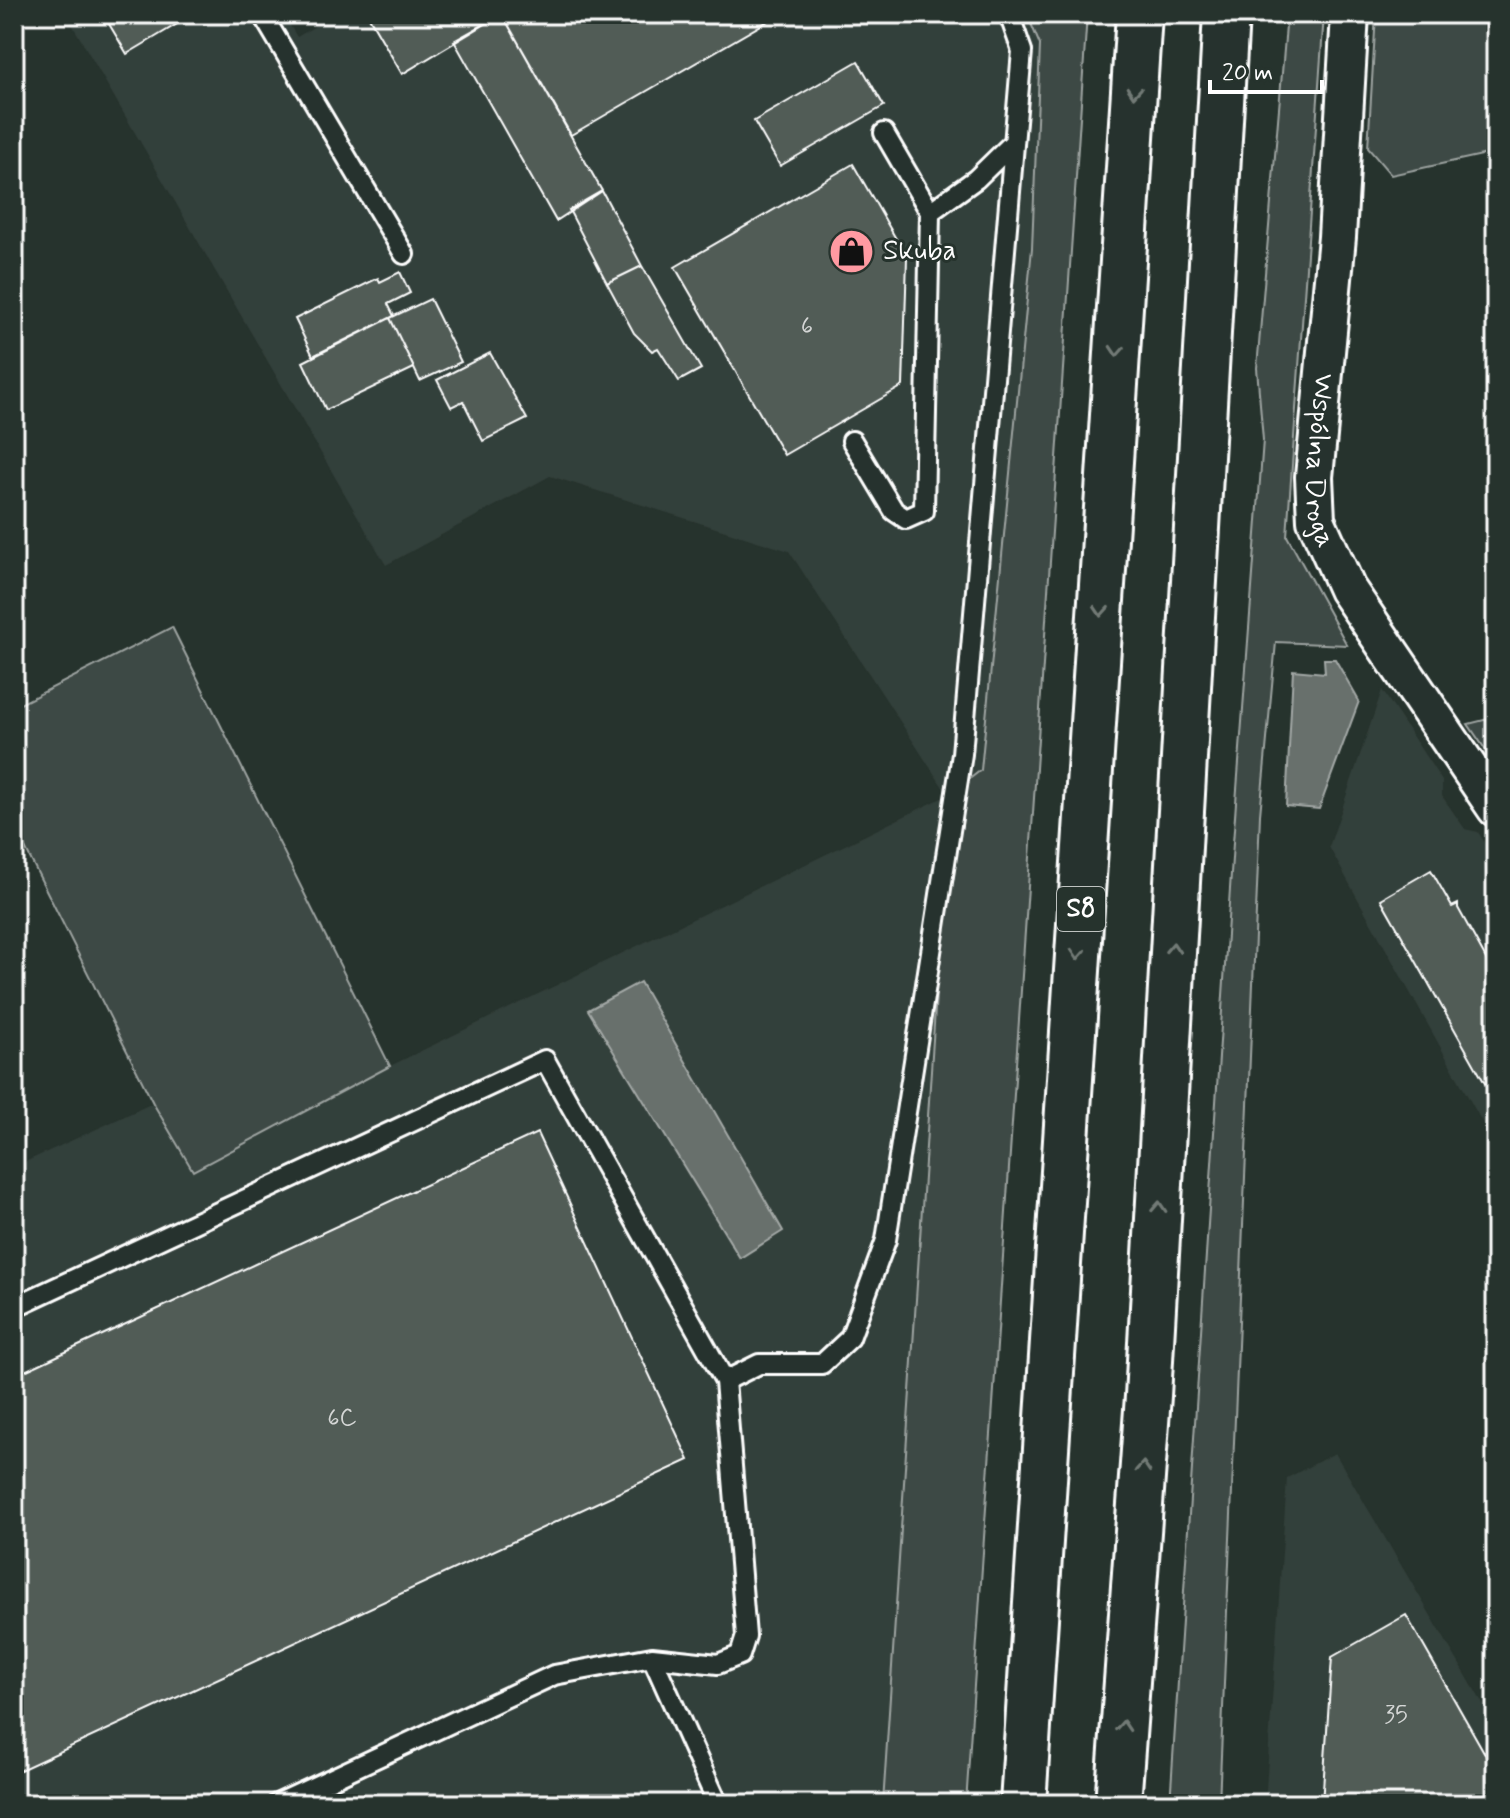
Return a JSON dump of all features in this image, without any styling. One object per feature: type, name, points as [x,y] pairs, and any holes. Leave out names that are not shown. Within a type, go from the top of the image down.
[{"type":"highway","name":"S8","points":[[1023,1804],[1139,14]]},
{"type":"highway","points":[[1118,1804],[1148,1396],[1226,14]]},
{"type":"street","name":"Wspólna Droga","points":[[1350,14],[1337,237],[1314,477],[1316,520],[1347,589],[1496,808]]},
{"type":"lane","points":[[262,14],[404,254]]},
{"type":"lane","points":[[725,1381],[759,1364],[822,1364],[850,1338],[886,1240],[962,754],[1022,51],[1009,14]]},
{"type":"lane","points":[[852,441],[894,511],[906,519],[924,511],[930,212],[884,133]]},
{"type":"lane","points":[[930,212],[976,179],[1014,142]]},
{"type":"lane","points":[[14,1307],[545,1060],[725,1381],[746,1636],[740,1655],[718,1664],[652,1657],[554,1675],[277,1804]]},
{"type":"lane","points":[[652,1657],[718,1804]]},
{"type":"shaded area","points":[[66,14],[283,14],[297,37],[335,14],[1027,14],[1040,45],[1032,248],[981,770],[949,795],[883,1804],[14,1804],[14,1167],[153,1103],[193,1170],[390,1066],[948,795],[789,551],[550,476],[386,565]]},
{"type":"shaded area","points":[[1027,14],[1087,14],[966,1804],[883,1804],[949,795],[981,770],[1032,248],[1040,45]]},
{"type":"shaded area","points":[[1287,14],[1324,14],[1287,536],[1347,645],[1276,642],[1260,815],[1219,1804],[1170,1804],[1233,843],[1263,440],[1257,368]]},
{"type":"shaded area","points":[[1376,14],[1496,14],[1496,152],[1391,175],[1368,148]]},
{"type":"shaded area","points":[[172,627],[390,1066],[193,1171],[153,1103],[14,826],[14,707]]},
{"type":"shaded area","points":[[1324,659],[1335,659],[1359,701],[1319,809],[1286,806],[1293,670],[1325,673]]},
{"type":"shaded area","points":[[1382,690],[1442,781],[1442,796],[1465,829],[1478,832],[1496,860],[1496,1147],[1329,847]]},
{"type":"shaded area","points":[[1496,717],[1496,765],[1468,724]]},
{"type":"shaded area","points":[[640,982],[783,1231],[740,1258],[588,1010]]},
{"type":"shaded area","points":[[1335,1453],[1496,1726],[1496,1804],[1265,1804],[1287,1478]]},
{"type":"building","points":[[103,14],[194,14],[127,54]]},
{"type":"building","points":[[367,14],[502,14],[402,74]]},
{"type":"building","points":[[502,14],[602,191],[556,221],[454,41]]},
{"type":"building","points":[[502,14],[780,14],[571,135]]},
{"type":"building","points":[[858,61],[884,106],[780,166],[754,121]]},
{"type":"building","points":[[853,164],[907,258],[903,386],[784,455],[675,267]]},
{"type":"building","points":[[602,191],[642,266],[607,283],[569,210]]},
{"type":"building","points":[[642,266],[701,369],[679,381],[658,348],[652,351],[634,333],[607,283]]},
{"type":"building","points":[[400,272],[410,293],[388,304],[394,316],[313,356],[295,319],[378,278],[380,282]]},
{"type":"building","points":[[430,299],[461,362],[420,381],[390,318]]},
{"type":"building","points":[[390,318],[414,368],[326,410],[303,362]]},
{"type":"building","points":[[490,353],[527,419],[483,441],[463,401],[451,407],[437,380]]},
{"type":"building","points":[[1431,870],[1452,907],[1458,904],[1496,977],[1496,1103],[1381,899]]},
{"type":"building","points":[[537,1133],[689,1460],[14,1773],[14,1376]]},
{"type":"building","points":[[1406,1615],[1496,1773],[1496,1804],[1322,1804],[1332,1657]]},
{"type":"place","name":"Skuba","points":[[852,251]]}]
